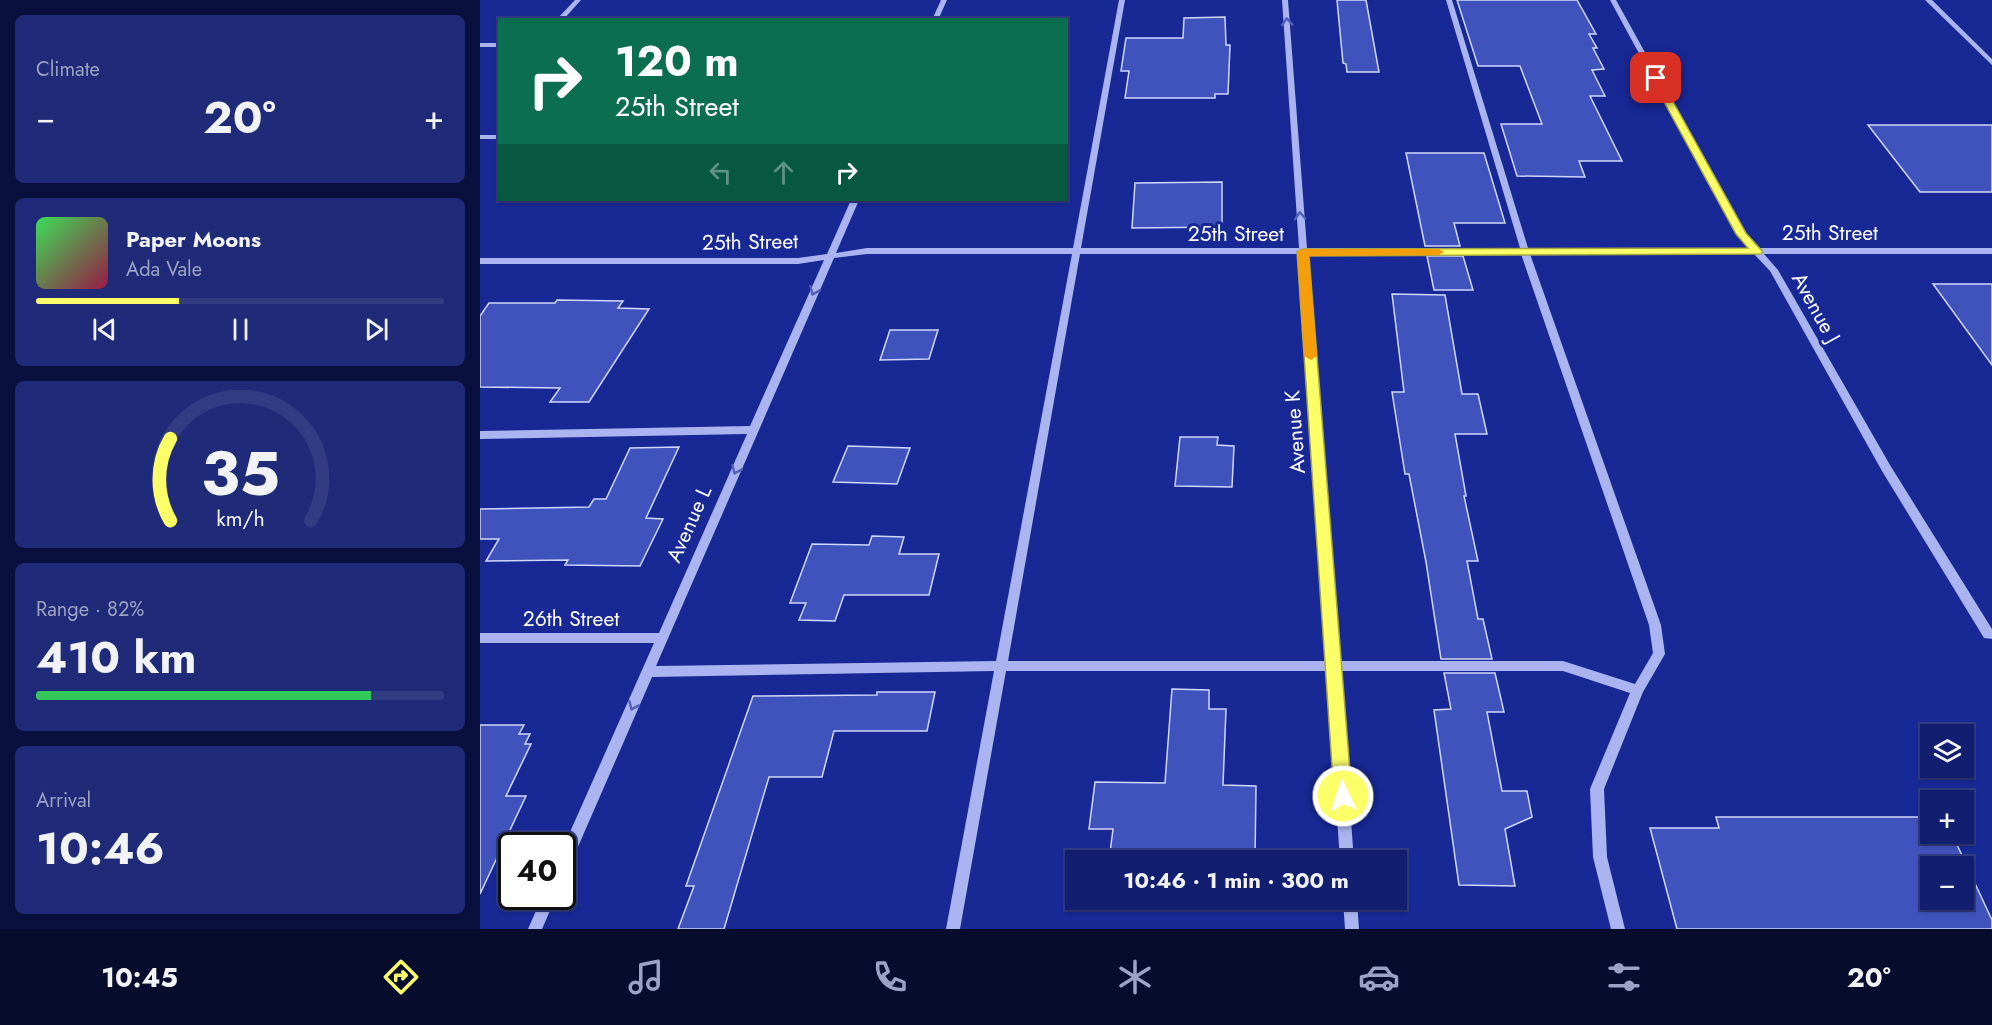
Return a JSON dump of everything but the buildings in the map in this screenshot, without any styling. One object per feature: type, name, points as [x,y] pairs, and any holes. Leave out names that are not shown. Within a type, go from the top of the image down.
[{"type":"street","points":[[561,18],[578,0]]},
{"type":"street","points":[[936,18],[944,0]]},
{"type":"street","points":[[953,929],[1122,0]]},
{"type":"street","name":"Avenue K","points":[[1285,0],[1346,850]]},
{"type":"street","points":[[1449,0],[1525,252],[1655,625],[1659,654],[1638,690],[1597,789],[1600,857],[1618,929]]},
{"type":"street","name":"Avenue J","points":[[1613,0],[1741,234],[1774,270],[1886,468],[1990,634]]},
{"type":"street","points":[[1928,0],[1992,63]]},
{"type":"street","points":[[480,45],[498,45]]},
{"type":"street","points":[[480,137],[498,137]]},
{"type":"street","name":"Avenue L","points":[[576,835],[855,201]]},
{"type":"street","name":"25th Street","points":[[480,261],[798,261],[867,251],[1992,251]]},
{"type":"street","points":[[480,435],[753,430]]},
{"type":"street","name":"26th Street","points":[[480,638],[662,638]]},
{"type":"street","points":[[648,672],[1001,666],[1563,666],[1638,690]]},
{"type":"street","points":[[535,929],[543,910]]},
{"type":"street","points":[[1351,910],[1352,929]]},
{"type":"slow traffic","points":[[1311,356],[1303,252],[1439,252]]},
{"type":"route","points":[[1343,796],[1303,252],[1757,252],[1741,234],[1656,78]]}]
